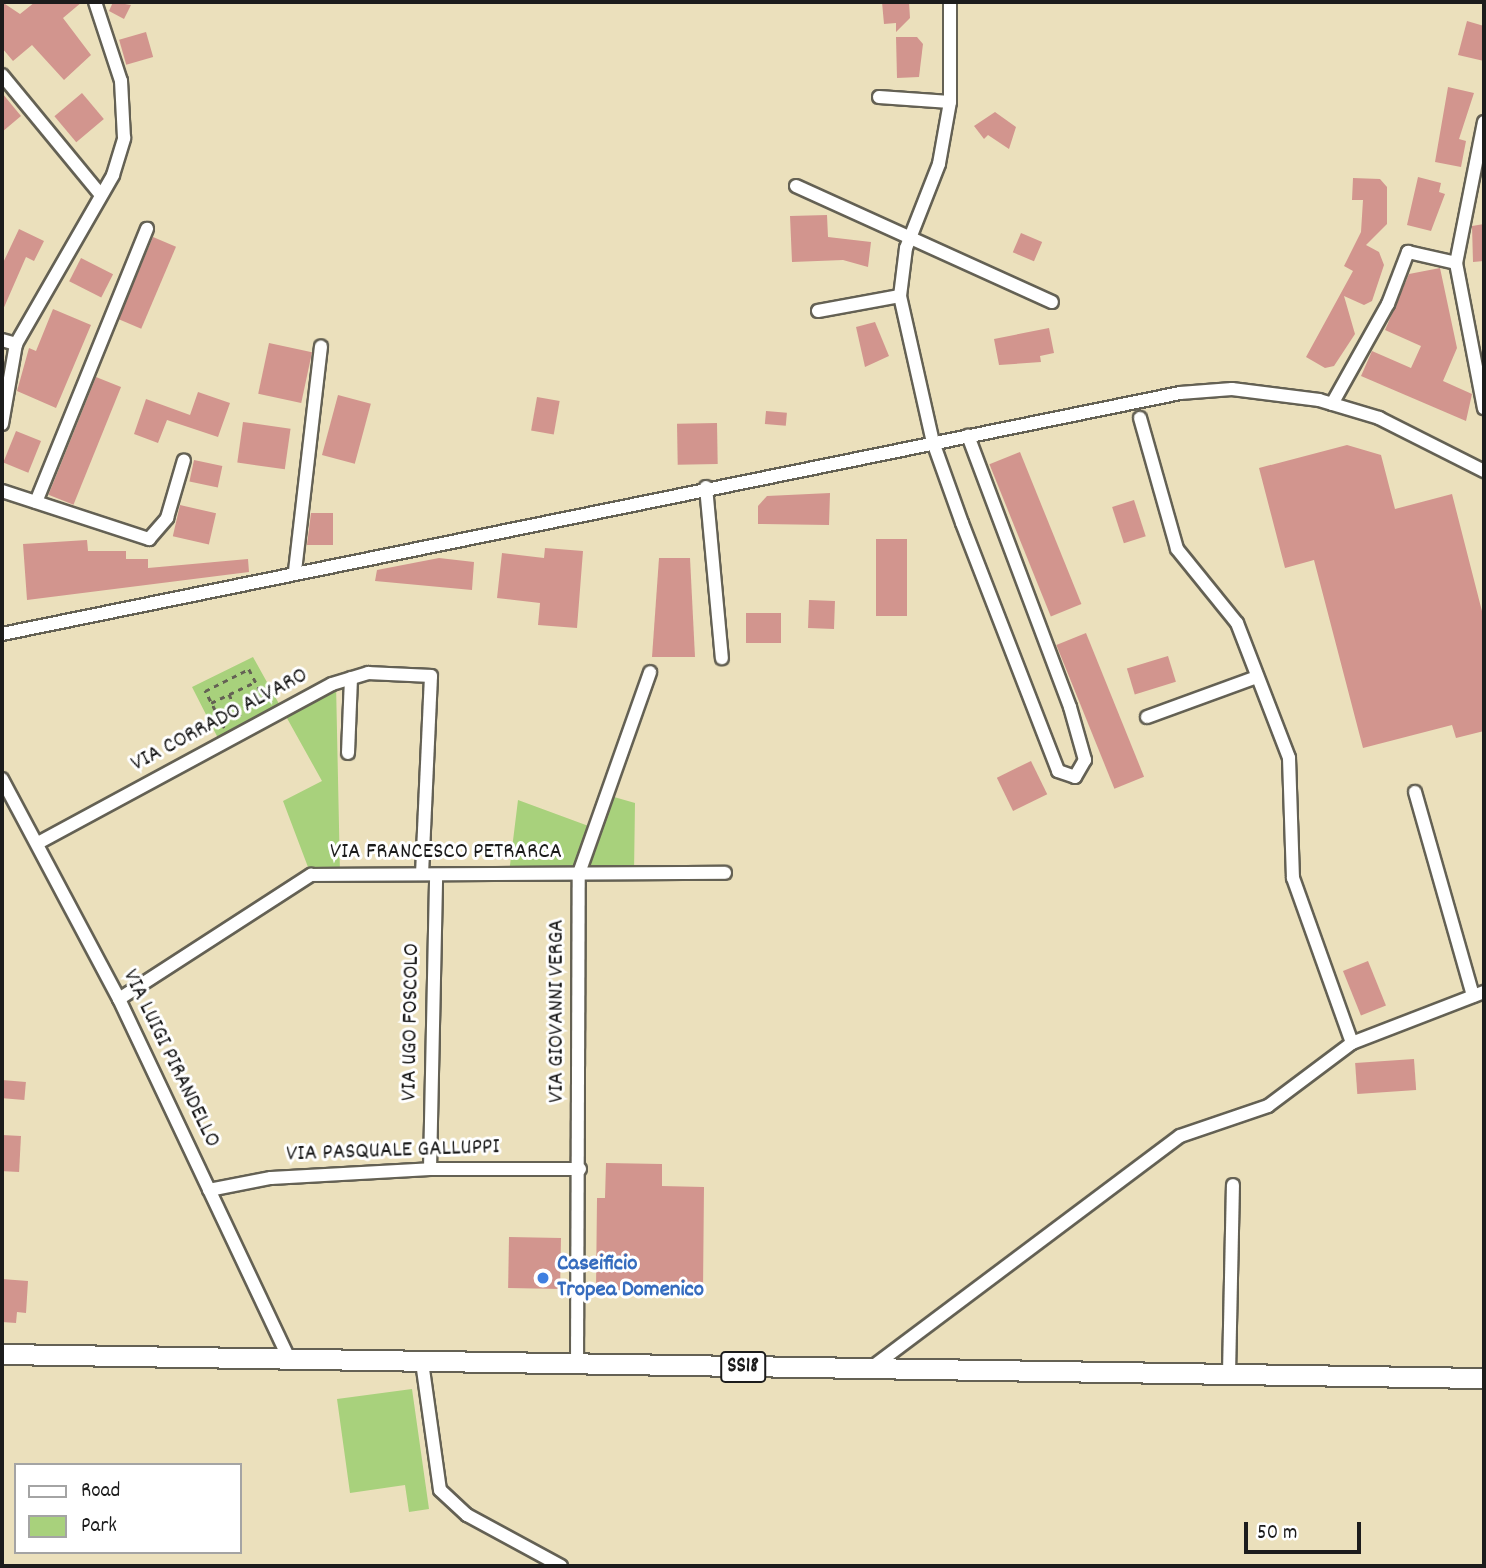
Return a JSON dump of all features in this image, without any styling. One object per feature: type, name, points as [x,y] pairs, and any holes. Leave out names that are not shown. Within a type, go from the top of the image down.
[{"type":"main road","name":"SS18","points":[[2,1354],[290,1361],[578,1362],[868,1370],[1484,1378]]},
{"type":"street","points":[[2,424],[16,344],[100,194],[124,138],[121,81],[95,2]]},
{"type":"street","points":[[950,2],[950,102],[939,163],[910,234],[900,296],[933,442],[1058,771],[1075,777],[1085,760],[1070,707],[968,435]]},
{"type":"street","points":[[2,75],[100,194]]},
{"type":"street","points":[[879,97],[950,102]]},
{"type":"street","points":[[1484,122],[1456,262],[1484,408]]},
{"type":"street","points":[[796,186],[910,234],[1052,302]]},
{"type":"street","points":[[36,502],[147,229]]},
{"type":"street","points":[[1332,404],[1388,304],[1408,252],[1456,262]]},
{"type":"street","points":[[818,311],[900,296]]},
{"type":"street","points":[[2,340],[16,344]]},
{"type":"street","points":[[295,571],[321,346]]},
{"type":"street","points":[[2,634],[295,571],[1180,393],[1232,389],[1332,404],[1400,427],[1484,471]]},
{"type":"street","points":[[1140,418],[1177,549],[1237,623],[1289,758],[1293,878],[1352,1043]]},
{"type":"street","points":[[2,491],[149,539],[167,518],[184,460]]},
{"type":"street","points":[[706,488],[722,658]]},
{"type":"street","name":"VIA GIOVANNI VERGA","points":[[578,1362],[579,873],[650,672]]},
{"type":"street","name":"VIA CORRADO ALVARO","points":[[38,843],[273,716],[351,678],[432,676],[422,873]]},
{"type":"street","points":[[1147,718],[1257,677]]},
{"type":"street","points":[[348,753],[351,678]]},
{"type":"street","name":"VIA LUIGI PIRANDELLO","points":[[2,779],[119,999],[290,1361]]},
{"type":"street","points":[[868,1370],[1026,1255],[1120,1177],[1180,1136],[1268,1106],[1352,1043],[1479,994],[1415,792]]},
{"type":"street","name":"VIA FRANCESCO PETRARCA","points":[[119,999],[311,875],[725,873]]},
{"type":"street","name":"VIA UGO FOSCOLO","points":[[430,1169],[436,876]]},
{"type":"street","name":"VIA PASQUALE GALLUPPI","points":[[209,1190],[271,1178],[430,1169],[580,1169]]},
{"type":"street","points":[[1229,1374],[1233,1185]]},
{"type":"street","points":[[422,1362],[440,1490],[467,1515],[546,1562],[561,1566]]},
{"type":"path","points":[[230,740],[205,691],[249,669],[273,716]]},
{"type":"path","points":[[211,703],[255,681]]},
{"type":"path","points":[[229,694],[248,730]]},
{"type":"green space","points":[[253,657],[283,711],[221,744],[192,687]]},
{"type":"green space","points":[[336,683],[340,874],[311,875],[283,801],[322,781],[283,711]]},
{"type":"green space","points":[[607,795],[635,803],[634,873],[509,873],[518,800],[594,828]]},
{"type":"green space","points":[[412,1389],[429,1509],[409,1512],[405,1485],[350,1493],[337,1399]]},
{"type":"building","points":[[2,2],[20,14],[35,2],[82,2],[63,18],[91,55],[64,80],[32,45],[13,61],[2,48]]},
{"type":"building","points":[[113,2],[131,5],[124,19],[109,11]]},
{"type":"building","points":[[882,2],[909,2],[910,18],[896,32],[896,23],[884,24]]},
{"type":"building","points":[[1467,21],[1484,26],[1484,61],[1458,55]]},
{"type":"building","points":[[146,32],[153,57],[126,65],[119,40]]},
{"type":"building","points":[[896,37],[917,37],[923,44],[919,77],[897,78]]},
{"type":"building","points":[[1448,87],[1474,93],[1459,139],[1466,141],[1461,167],[1435,162]]},
{"type":"building","points":[[2,93],[21,116],[2,132]]},
{"type":"building","points":[[82,93],[104,119],[76,142],[54,116]]},
{"type":"building","points":[[995,112],[1016,127],[1009,149],[988,135],[984,139],[974,126]]},
{"type":"building","points":[[1418,177],[1441,183],[1439,192],[1445,194],[1431,231],[1407,225]]},
{"type":"building","points":[[1353,178],[1380,179],[1387,187],[1387,224],[1366,245],[1379,252],[1384,265],[1372,301],[1364,305],[1344,296],[1355,334],[1334,366],[1325,368],[1306,357],[1353,271],[1344,266],[1361,232],[1363,200],[1352,200]]},
{"type":"building","points":[[827,215],[828,237],[871,242],[868,267],[843,260],[792,262],[790,216]]},
{"type":"building","points":[[1484,224],[1484,261],[1473,262],[1472,226]]},
{"type":"building","points":[[19,229],[44,241],[34,261],[26,257],[2,312],[2,265]]},
{"type":"building","points":[[1021,233],[1042,242],[1034,261],[1013,252]]},
{"type":"building","points":[[153,237],[176,247],[141,329],[118,319]]},
{"type":"building","points":[[81,258],[113,274],[101,298],[69,281]]},
{"type":"building","points":[[1440,268],[1457,348],[1443,381],[1472,394],[1466,421],[1361,376],[1372,351],[1411,368],[1421,346],[1385,330],[1409,274]]},
{"type":"building","points":[[53,309],[91,325],[56,408],[17,391],[29,348],[36,351]]},
{"type":"building","points":[[875,322],[889,356],[865,367],[856,327]]},
{"type":"building","points":[[1049,328],[1054,353],[1040,356],[1041,362],[999,365],[994,339]]},
{"type":"building","points":[[269,343],[312,352],[301,403],[258,394]]},
{"type":"building","points":[[96,377],[121,387],[73,505],[48,495]]},
{"type":"building","points":[[198,392],[230,403],[218,437],[167,420],[158,443],[134,434],[146,399],[190,415]]},
{"type":"building","points":[[338,395],[371,404],[355,464],[322,455]]},
{"type":"building","points":[[537,397],[560,401],[554,434],[531,430]]},
{"type":"building","points":[[766,411],[787,413],[786,426],[765,424]]},
{"type":"building","points":[[243,422],[291,429],[285,469],[237,463]]},
{"type":"building","points":[[717,423],[718,464],[678,465],[677,424]]},
{"type":"building","points":[[16,431],[41,441],[28,473],[3,463]]},
{"type":"building","points":[[1347,445],[1381,455],[1395,509],[1452,494],[1484,619],[1484,731],[1456,738],[1452,725],[1363,748],[1314,560],[1285,568],[1259,468]]},
{"type":"building","points":[[1020,452],[1081,604],[1051,616],[989,464]]},
{"type":"building","points":[[194,460],[222,466],[218,488],[189,482]]},
{"type":"building","points":[[830,493],[829,525],[758,524],[758,506],[767,496]]},
{"type":"building","points":[[1134,500],[1146,536],[1124,543],[1112,507]]},
{"type":"building","points":[[180,505],[216,513],[209,545],[173,536]]},
{"type":"building","points":[[311,513],[333,513],[333,545],[307,545]]},
{"type":"building","points":[[876,539],[907,539],[907,616],[876,616]]},
{"type":"building","points":[[87,540],[88,551],[126,551],[126,559],[148,559],[148,568],[248,559],[249,572],[27,600],[23,544]]},
{"type":"building","points":[[545,548],[583,551],[577,628],[538,625],[540,603],[497,598],[502,553],[544,558]]},
{"type":"building","points":[[439,558],[474,562],[472,590],[375,581],[377,570]]},
{"type":"building","points":[[659,558],[690,558],[695,657],[652,657]]},
{"type":"building","points":[[809,600],[835,601],[834,629],[808,628]]},
{"type":"building","points":[[746,613],[781,613],[781,643],[746,643]]},
{"type":"building","points":[[1086,633],[1144,777],[1114,789],[1056,645]]},
{"type":"building","points":[[1168,656],[1176,682],[1135,694],[1127,669]]},
{"type":"building","points":[[1031,761],[1047,794],[1013,811],[997,778]]},
{"type":"building","points":[[1368,961],[1386,1006],[1361,1016],[1343,971]]},
{"type":"building","points":[[1414,1059],[1416,1090],[1357,1094],[1355,1063]]},
{"type":"building","points":[[2,1080],[26,1082],[24,1100],[2,1098]]},
{"type":"building","points":[[2,1135],[21,1136],[19,1172],[2,1171]]},
{"type":"building","points":[[606,1163],[662,1164],[662,1186],[704,1187],[703,1291],[596,1290],[597,1198],[605,1198]]},
{"type":"building","points":[[509,1237],[561,1238],[560,1289],[508,1288]]},
{"type":"building","points":[[2,1279],[28,1281],[26,1313],[17,1312],[16,1323],[2,1322]]},
{"type":"place","name":"Caseificio Tropea Domenico","points":[[543,1278]]}]
